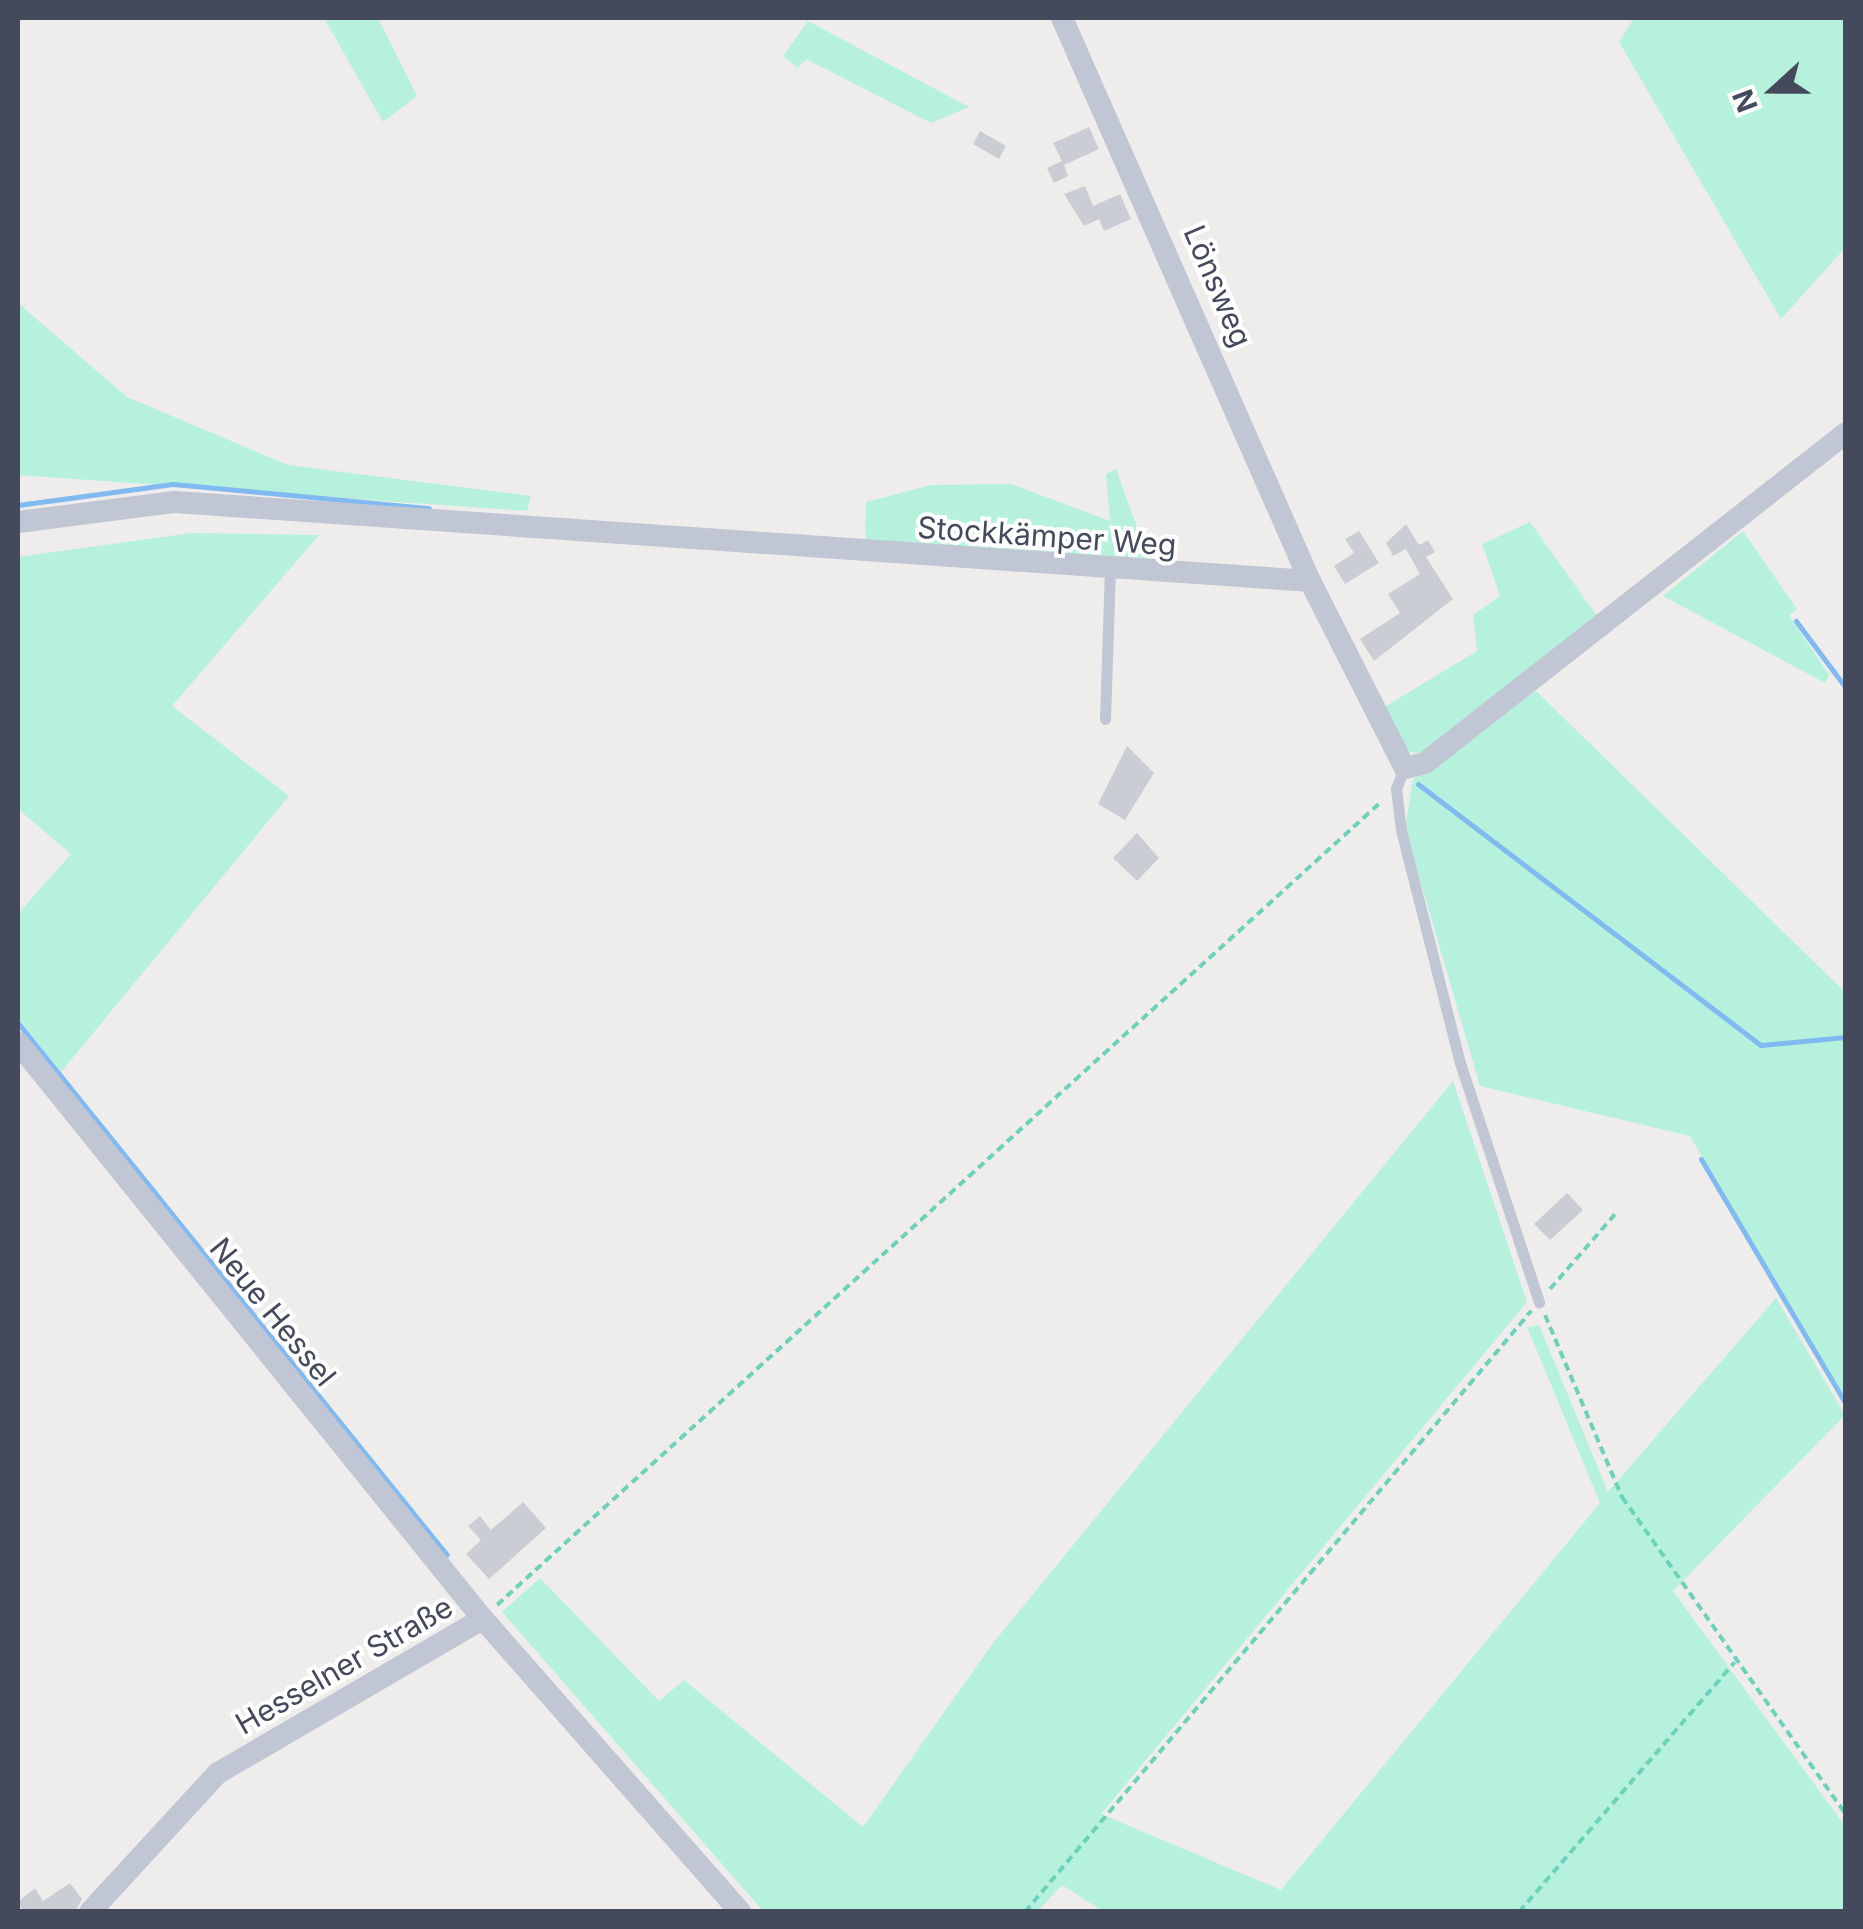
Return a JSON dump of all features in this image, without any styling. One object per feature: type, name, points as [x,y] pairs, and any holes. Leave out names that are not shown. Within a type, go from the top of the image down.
[{"type":"street","name":"Lönsweg","points":[[1062,18],[1310,581]]},
{"type":"street","points":[[1310,581],[1400,778],[1425,763],[1846,433]]},
{"type":"street","name":"Stockkämper Weg","points":[[18,522],[175,502],[1110,572],[1310,581]]},
{"type":"street","name":"Neue Hessel","points":[[18,1043],[483,1619]]},
{"type":"street","name":"Hesselner Straße","points":[[90,1912],[218,1773],[483,1619],[740,1912]]},
{"type":"lane","points":[[1106,719],[1110,572]]},
{"type":"lane","points":[[1400,778],[1460,1063],[1539,1302]]},
{"type":"path","points":[[483,1619],[1400,778]]},
{"type":"path","points":[[1025,1912],[1617,1212]]},
{"type":"path","points":[[1539,1302],[1622,1496],[1846,1814]]},
{"type":"path","points":[[1519,1912],[1736,1661]]},
{"type":"green space","points":[[324,18],[378,18],[417,96],[383,122]]},
{"type":"green space","points":[[1634,18],[1845,18],[1845,248],[1781,319],[1619,42]]},
{"type":"green space","points":[[808,21],[969,107],[931,123],[806,59],[798,68],[783,56]]},
{"type":"green space","points":[[18,303],[127,397],[288,465],[531,496],[527,511],[18,475]]},
{"type":"green space","points":[[1116,469],[1151,566],[865,547],[866,502],[931,485],[1011,484],[1110,521],[1106,474]]},
{"type":"green space","points":[[1530,522],[1597,616],[1425,754],[1404,751],[1386,706],[1477,651],[1473,615],[1500,596],[1482,544]]},
{"type":"green space","points":[[1743,531],[1797,609],[1789,615],[1829,675],[1825,683],[1663,596]]},
{"type":"green space","points":[[191,533],[319,535],[172,706],[289,796],[61,1072],[18,1018],[18,914],[71,854],[18,809],[18,557]]},
{"type":"green space","points":[[1536,691],[1845,992],[1845,1398],[1690,1136],[1480,1086],[1405,828],[1413,779]]},
{"type":"green space","points":[[1453,1081],[1527,1302],[1101,1814],[1281,1890],[1600,1503],[1527,1327],[1539,1325],[1608,1492],[1776,1298],[1845,1415],[1673,1591],[1845,1826],[1845,1911],[1104,1912],[1062,1885],[1038,1911],[763,1911],[502,1612],[540,1578],[659,1701],[684,1680],[863,1827],[993,1643]]},
{"type":"building","points":[[1089,127],[1099,149],[1064,165],[1068,176],[1054,183],[1047,168],[1062,161],[1053,143]]},
{"type":"building","points":[[980,131],[1006,146],[999,159],[973,144]]},
{"type":"building","points":[[1085,186],[1093,206],[1120,194],[1131,219],[1104,231],[1099,219],[1084,226],[1064,194]]},
{"type":"building","points":[[1406,524],[1419,545],[1428,540],[1435,552],[1426,557],[1453,599],[1374,661],[1360,639],[1400,613],[1388,594],[1420,574],[1406,549],[1393,556],[1386,543]]},
{"type":"building","points":[[1359,531],[1379,563],[1345,584],[1334,566],[1354,553],[1345,539]]},
{"type":"building","points":[[1127,746],[1154,773],[1125,820],[1098,804]]},
{"type":"building","points":[[1137,833],[1159,858],[1137,881],[1113,858]]},
{"type":"building","points":[[1567,1193],[1583,1210],[1550,1240],[1534,1224]]},
{"type":"building","points":[[523,1502],[546,1528],[489,1579],[466,1554],[481,1540],[468,1526],[480,1516],[491,1530]]},
{"type":"building","points":[[70,1883],[82,1899],[75,1912],[24,1912],[18,1902],[35,1888],[43,1901]]},
{"type":"waterway","points":[[18,505],[173,484],[429,508]]},
{"type":"waterway","points":[[1796,621],[1846,688]]},
{"type":"waterway","points":[[1418,784],[1761,1045],[1846,1037]]},
{"type":"waterway","points":[[18,1023],[447,1555]]},
{"type":"waterway","points":[[1701,1159],[1846,1404]]}]
